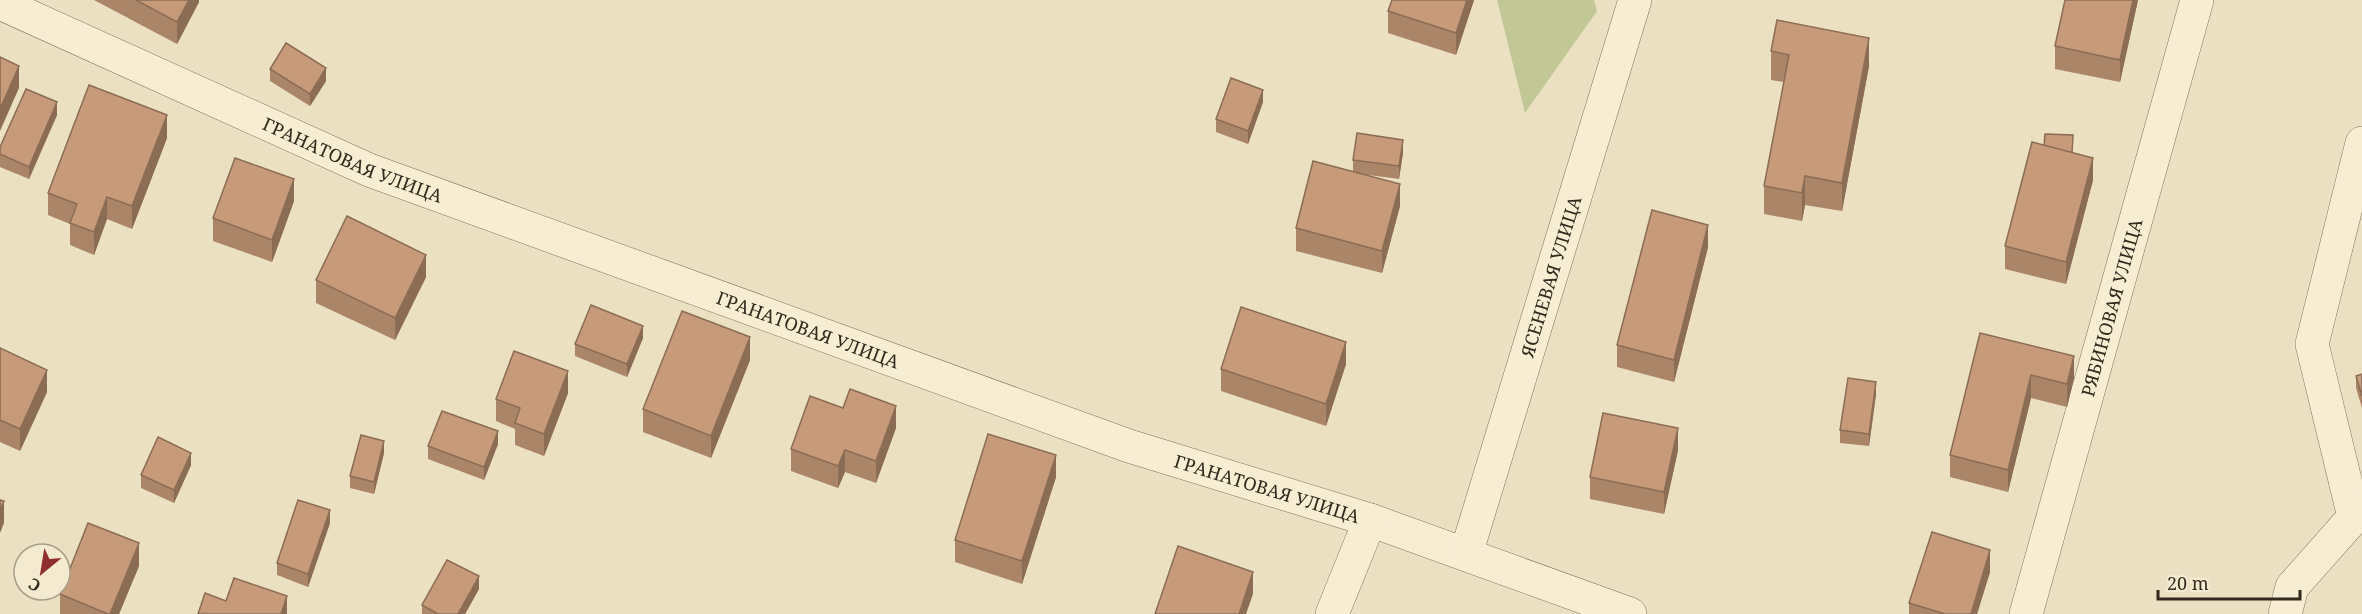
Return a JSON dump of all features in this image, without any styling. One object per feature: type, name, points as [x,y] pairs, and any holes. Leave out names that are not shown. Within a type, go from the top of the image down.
[{"type":"street","name":"ЯСЕНЕВАЯ УЛИЦА","points":[[1466,554],[1635,0]]},
{"type":"street","name":"РЯБИНОВАЯ УЛИЦА","points":[[2025,614],[2197,0]]},
{"type":"street","name":"ГРАНАТОВАЯ УЛИЦА","points":[[0,3],[369,170],[1129,446],[1370,520],[1630,614]]},
{"type":"street","points":[[2284,614],[2292,587],[2358,512],[2312,344],[2362,143]]},
{"type":"street","points":[[1332,614],[1370,520]]},
{"type":"green space","points":[[1497,0],[1594,0],[1597,11],[1525,113]]},
{"type":"building","points":[[136,0],[189,0],[177,22]]},
{"type":"building","points":[[1392,0],[1467,0],[1456,33],[1388,11]]},
{"type":"building","points":[[2065,0],[2133,0],[2120,60],[2055,46]]},
{"type":"building","points":[[1777,20],[1869,38],[1842,183],[1805,176],[1802,193],[1764,186],[1789,55],[1771,51]]},
{"type":"building","points":[[286,43],[326,68],[310,94],[270,69]]},
{"type":"building","points":[[0,57],[19,66],[0,109]]},
{"type":"building","points":[[1231,78],[1263,90],[1248,131],[1216,119]]},
{"type":"building","points":[[89,85],[167,115],[132,206],[107,197],[94,232],[70,223],[77,204],[48,193]]},
{"type":"building","points":[[26,89],[57,102],[29,167],[0,154],[0,147]]},
{"type":"building","points":[[1357,133],[1403,140],[1399,166],[1353,160]]},
{"type":"building","points":[[2045,134],[2073,135],[2072,153],[2044,146]]},
{"type":"building","points":[[2032,142],[2093,158],[2066,262],[2005,246]]},
{"type":"building","points":[[235,158],[294,179],[272,240],[213,218]]},
{"type":"building","points":[[1313,161],[1400,184],[1382,251],[1296,228]]},
{"type":"building","points":[[1652,210],[1708,225],[1674,360],[1617,345]]},
{"type":"building","points":[[347,216],[426,255],[395,318],[316,280]]},
{"type":"building","points":[[591,305],[643,326],[627,364],[575,344]]},
{"type":"building","points":[[1241,307],[1346,342],[1326,404],[1221,369]]},
{"type":"building","points":[[682,311],[750,337],[711,436],[643,409]]},
{"type":"building","points":[[1980,333],[2074,356],[2067,384],[2031,375],[2008,470],[1950,455]]},
{"type":"building","points":[[0,348],[47,370],[20,429],[0,420]]},
{"type":"building","points":[[514,351],[568,371],[544,434],[515,423],[520,408],[496,399]]},
{"type":"building","points":[[2362,374],[2362,396],[2356,376]]},
{"type":"building","points":[[1848,378],[1876,382],[1869,434],[1840,430]]},
{"type":"building","points":[[850,389],[896,406],[876,461],[845,450],[838,466],[791,449],[810,396],[843,408]]},
{"type":"building","points":[[442,411],[498,431],[484,467],[428,446]]},
{"type":"building","points":[[1603,413],[1678,428],[1664,492],[1590,477]]},
{"type":"building","points":[[988,434],[1056,455],[1022,561],[955,540]]},
{"type":"building","points":[[361,435],[384,441],[374,482],[350,476]]},
{"type":"building","points":[[158,437],[191,453],[174,490],[141,475]]},
{"type":"building","points":[[298,500],[330,510],[308,574],[277,563]]},
{"type":"building","points":[[88,523],[139,543],[110,614],[72,599],[72,564]]},
{"type":"building","points":[[1932,532],[1990,550],[1971,614],[1945,614],[1909,603]]},
{"type":"building","points":[[1178,546],[1253,572],[1239,614],[1155,614]]},
{"type":"building","points":[[447,560],[479,576],[458,614],[438,614],[422,605]]},
{"type":"building","points":[[234,578],[287,596],[281,614],[198,614],[205,593],[226,601]]}]
